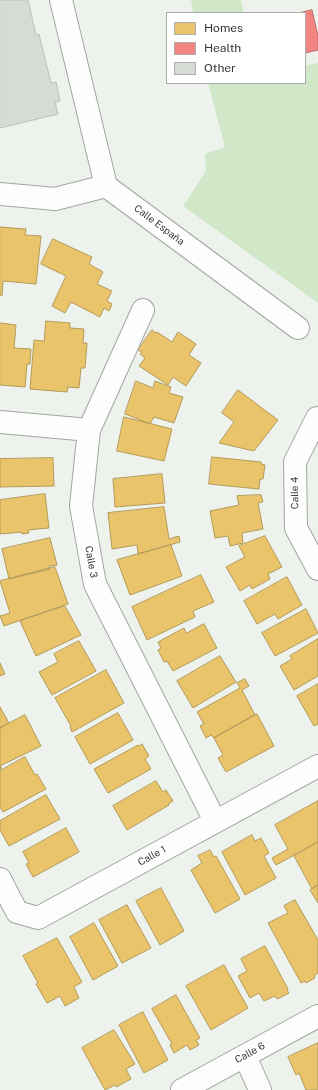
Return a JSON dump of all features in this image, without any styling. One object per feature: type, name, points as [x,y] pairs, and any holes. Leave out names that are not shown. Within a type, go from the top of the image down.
[{"type":"street","points":[[0,194],[55,199],[106,186],[60,0]]},
{"type":"street","name":"Calle España","points":[[106,186],[298,328]]},
{"type":"street","name":"Calle 3","points":[[143,310],[89,430],[81,506],[95,584],[215,822]]},
{"type":"street","name":"Calle 4","points":[[317,418],[295,462],[296,528],[318,569]]},
{"type":"street","points":[[0,422],[89,430]]},
{"type":"street","name":"Calle 1","points":[[0,879],[17,912],[38,918],[318,766]]},
{"type":"street","name":"Calle 6","points":[[182,1090],[318,1016]]},
{"type":"street","points":[[245,1056],[260,1090]]},
{"type":"green space","points":[[191,0],[241,0],[244,12],[193,12]]},
{"type":"green space","points":[[318,63],[318,303],[183,206],[206,171],[205,154],[225,147],[208,84],[306,84],[306,66]]},
{"type":"building: Homes","points":[[0,227],[26,229],[25,235],[41,236],[36,284],[3,281],[2,296],[0,295]]},
{"type":"building: Homes","points":[[53,239],[92,257],[89,264],[103,272],[97,284],[112,291],[107,301],[112,304],[109,311],[104,308],[100,317],[71,302],[65,313],[52,306],[66,276],[41,264]]},
{"type":"building: Homes","points":[[46,321],[70,323],[70,328],[84,329],[83,343],[87,343],[85,368],[81,368],[79,388],[68,387],[67,392],[30,389],[34,340],[44,341]]},
{"type":"building: Homes","points":[[0,323],[16,325],[14,348],[31,349],[30,364],[27,364],[25,387],[0,385]]},
{"type":"building: Homes","points":[[152,330],[172,342],[178,332],[196,344],[189,355],[201,363],[186,386],[173,377],[168,385],[139,366],[145,358],[140,354],[142,352],[138,350]]},
{"type":"building: Homes","points":[[136,381],[153,388],[155,381],[171,387],[169,393],[183,397],[174,423],[154,417],[150,424],[125,414]]},
{"type":"building: Homes","points":[[238,390],[278,420],[254,451],[219,443],[234,422],[222,413]]},
{"type":"building: Homes","points":[[124,417],[172,429],[164,461],[117,451]]},
{"type":"building: Homes","points":[[212,457],[261,462],[261,464],[265,465],[263,479],[260,479],[259,489],[209,484]]},
{"type":"building: Homes","points":[[53,458],[54,486],[0,487],[0,459]]},
{"type":"building: Homes","points":[[162,474],[165,503],[115,507],[113,479]]},
{"type":"building: Homes","points":[[45,494],[49,528],[28,530],[29,533],[22,534],[22,532],[0,534],[0,500]]},
{"type":"building: Homes","points":[[261,495],[263,502],[258,503],[263,529],[242,533],[243,543],[230,546],[228,536],[215,538],[210,511],[239,505],[237,496]]},
{"type":"building: Homes","points":[[164,507],[169,539],[179,536],[180,542],[138,554],[137,545],[112,549],[108,513]]},
{"type":"building: Homes","points":[[265,536],[282,567],[268,574],[270,579],[252,589],[250,585],[240,591],[226,567],[245,557],[239,546]]},
{"type":"building: Homes","points":[[50,538],[57,565],[49,566],[50,569],[9,579],[2,549]]},
{"type":"building: Homes","points":[[171,545],[182,576],[130,595],[117,560]]},
{"type":"building: Homes","points":[[55,567],[68,604],[4,626],[0,616],[10,613],[0,581]]},
{"type":"building: Homes","points":[[201,575],[214,602],[193,611],[195,617],[147,640],[132,607]]},
{"type":"building: Homes","points":[[287,577],[302,605],[278,619],[275,614],[257,624],[244,601]]},
{"type":"building: Homes","points":[[65,606],[81,635],[36,656],[20,621]]},
{"type":"building: Homes","points":[[306,609],[318,633],[275,656],[262,633]]},
{"type":"building: Homes","points":[[204,624],[217,648],[173,671],[167,661],[164,662],[158,650],[161,648],[158,642],[184,628],[186,633]]},
{"type":"building: Homes","points":[[318,639],[318,676],[294,690],[280,666],[292,659],[290,656]]},
{"type":"building: Homes","points":[[79,641],[96,671],[52,695],[39,672],[58,662],[54,654]]},
{"type":"building: Homes","points":[[220,656],[236,682],[193,708],[177,681]]},
{"type":"building: Homes","points":[[0,663],[5,674],[0,676]]},
{"type":"building: Homes","points":[[106,670],[124,703],[72,732],[71,726],[55,698]]},
{"type":"building: Homes","points":[[245,679],[249,686],[242,690],[255,715],[214,738],[211,735],[206,738],[200,726],[204,724],[197,712],[240,688],[237,683]]},
{"type":"building: Homes","points":[[318,684],[318,724],[314,726],[297,696]]},
{"type":"building: Homes","points":[[0,707],[9,723],[0,728]]},
{"type":"building: Homes","points":[[118,713],[133,740],[90,764],[75,737]]},
{"type":"building: Homes","points":[[257,714],[274,746],[226,772],[218,758],[223,755],[214,738]]},
{"type":"building: Homes","points":[[25,715],[41,746],[0,766],[0,728]]},
{"type":"building: Homes","points":[[142,744],[149,756],[145,759],[151,769],[108,793],[94,769]]},
{"type":"building: Homes","points":[[25,757],[35,775],[37,774],[46,789],[3,812],[0,807],[0,771]]},
{"type":"building: Homes","points":[[156,781],[163,792],[166,790],[173,801],[168,804],[169,805],[127,830],[113,806]]},
{"type":"building: Homes","points":[[46,795],[60,819],[9,846],[0,830],[0,821]]},
{"type":"building: Homes","points":[[318,801],[318,842],[276,865],[272,858],[288,849],[275,825]]},
{"type":"building: Homes","points":[[66,828],[79,852],[33,877],[26,864],[29,863],[23,852]]},
{"type":"building: Homes","points":[[252,835],[255,841],[261,838],[269,853],[264,856],[276,878],[245,895],[222,852]]},
{"type":"building: Homes","points":[[318,842],[318,885],[312,889],[294,856]]},
{"type":"building: Homes","points":[[210,850],[214,857],[216,856],[240,899],[215,913],[191,870],[202,863],[198,856]]},
{"type":"building: Homes","points":[[318,885],[318,903],[310,890]]},
{"type":"building: Homes","points":[[161,888],[184,931],[160,945],[136,901]]},
{"type":"building: Homes","points":[[295,900],[318,940],[318,973],[314,976],[315,978],[306,983],[305,981],[301,983],[268,923],[288,913],[284,906]]},
{"type":"building: Homes","points":[[127,905],[151,948],[122,963],[99,920]]},
{"type":"building: Homes","points":[[94,923],[118,966],[93,980],[70,937]]},
{"type":"building: Homes","points":[[57,938],[82,982],[74,987],[79,998],[65,1006],[60,996],[47,1003],[23,956]]},
{"type":"building: Homes","points":[[265,946],[289,993],[277,999],[275,996],[264,1001],[259,993],[250,998],[238,976],[247,971],[241,959]]},
{"type":"building: Homes","points":[[224,965],[248,1008],[211,1030],[186,986]]},
{"type":"building: Homes","points":[[176,995],[200,1038],[196,1040],[199,1045],[190,1050],[187,1045],[174,1053],[170,1045],[172,1044],[152,1009]]},
{"type":"building: Homes","points":[[143,1012],[168,1060],[144,1073],[119,1025]]},
{"type":"building: Homes","points":[[114,1030],[135,1064],[126,1069],[131,1079],[116,1087],[115,1085],[105,1090],[82,1048]]},
{"type":"building: Homes","points":[[318,1043],[318,1090],[306,1090],[299,1073],[296,1075],[288,1057]]},
{"type":"building: Health","points":[[312,10],[318,36],[318,50],[306,53],[306,12],[303,12]]},
{"type":"building: Other","points":[[0,0],[28,0],[36,35],[39,34],[51,83],[56,82],[60,101],[55,102],[58,114],[0,128]]}]
